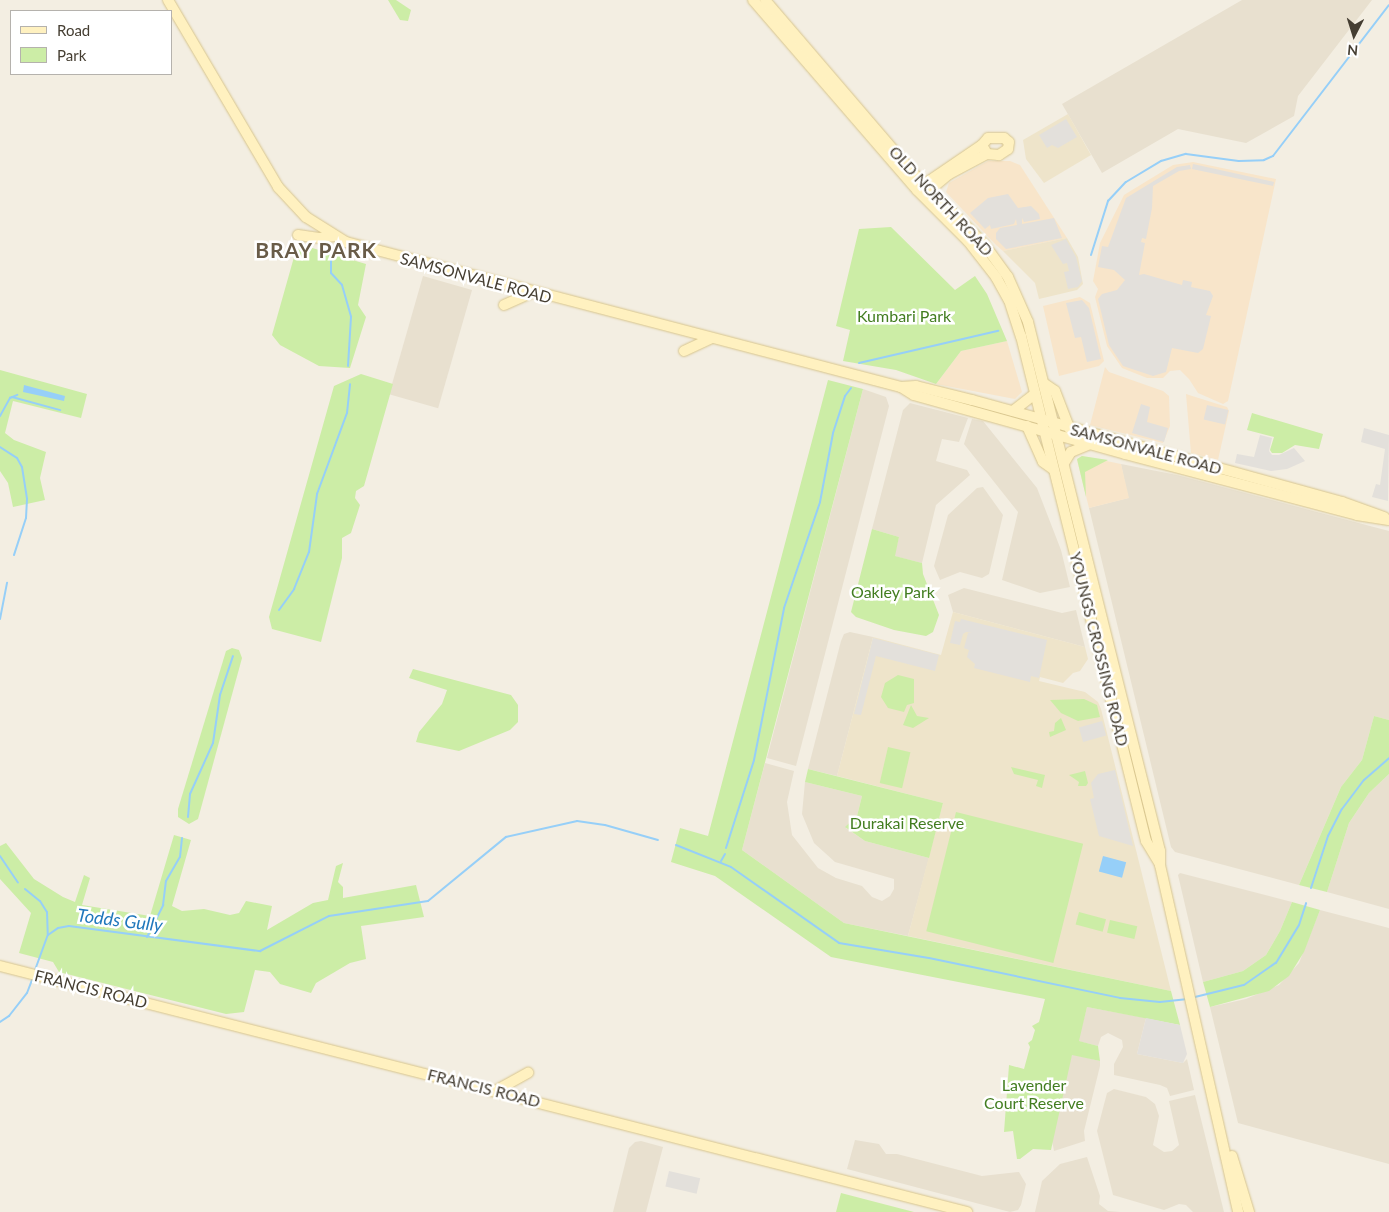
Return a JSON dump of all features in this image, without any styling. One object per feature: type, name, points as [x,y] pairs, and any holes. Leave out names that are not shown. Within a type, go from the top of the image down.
[{"type":"main road","name":"SAMSONVALE ROAD","points":[[168,0],[271,177],[291,203],[334,236],[369,250],[711,339],[902,387],[916,386],[1013,411],[1342,502],[1389,520]]},
{"type":"main road","name":"OLD NORTH ROAD","points":[[754,0],[924,190],[971,230],[1008,277],[1030,326],[1057,434]]},
{"type":"main road","name":"OLD NORTH ROAD","points":[[765,0],[968,241],[1003,289],[1017,321],[1044,431]]},
{"type":"main road","points":[[924,190],[985,149]]},
{"type":"main road","points":[[298,235],[319,238],[334,236]]},
{"type":"main road","points":[[504,305],[533,292]]},
{"type":"main road","points":[[684,351],[711,339]]},
{"type":"main road","points":[[1045,384],[1055,392],[1070,428]]},
{"type":"main road","name":"SAMSONVALE ROAD","points":[[902,387],[914,395],[1090,444],[1356,515],[1389,520]]},
{"type":"main road","points":[[1013,411],[1035,394]]},
{"type":"main road","points":[[1027,426],[1043,462],[1053,469]]},
{"type":"main road","name":"YOUNGS CROSSING ROAD","points":[[1044,431],[1146,841],[1160,865]]},
{"type":"main road","name":"YOUNGS CROSSING ROAD","points":[[1057,434],[1160,850],[1160,865],[1221,1127],[1238,1212]]},
{"type":"main road","points":[[1064,463],[1071,452],[1090,444]]},
{"type":"main road","name":"FRANCIS ROAD","points":[[0,966],[495,1090],[967,1212]]},
{"type":"main road","points":[[495,1090],[528,1073]]},
{"type":"main road","name":"YOUNGS CROSSING ROAD","points":[[1221,1127],[1248,1212]]},
{"type":"shaded area","points":[[1242,0],[1372,0],[1298,96],[1294,116],[1246,143],[1178,129],[1102,173],[1062,104]]},
{"type":"shaded area","points":[[1068,114],[1091,155],[1044,183],[1026,159],[1023,140]]},
{"type":"shaded area","points":[[1066,119],[1077,137],[1058,148],[1052,145],[1047,148],[1039,135]]},
{"type":"shaded area","points":[[988,161],[1010,161],[1020,165],[1067,238],[1003,251],[995,244],[946,192],[949,183]]},
{"type":"shaded area","points":[[1193,162],[1276,179],[1228,401],[1223,404],[1198,393],[1189,379],[1180,370],[1170,371],[1163,378],[1147,378],[1122,368],[1107,346],[1095,297],[1098,289],[1093,281],[1100,243],[1124,195],[1173,165]]},
{"type":"shaded area","points":[[1193,164],[1274,182],[1273,186],[1192,169]]},
{"type":"shaded area","points":[[1190,165],[1191,169],[1179,171],[1153,186],[1152,208],[1146,239],[1142,238],[1141,242],[1145,243],[1139,275],[1144,274],[1182,285],[1183,280],[1192,282],[1191,287],[1210,291],[1213,296],[1206,315],[1211,316],[1203,349],[1198,353],[1172,348],[1166,372],[1153,376],[1123,366],[1109,345],[1098,299],[1102,294],[1117,290],[1125,280],[1114,270],[1098,267],[1102,246],[1108,247],[1126,198],[1177,167]]},
{"type":"shaded area","points":[[1008,194],[1018,208],[1031,206],[1039,214],[1040,219],[1024,222],[1022,218],[1022,224],[1054,218],[1062,238],[1006,249],[996,239],[996,233],[1000,228],[1017,225],[1016,219],[1014,224],[991,229],[990,225],[985,229],[970,213],[988,198]]},
{"type":"shaded area","points":[[1067,238],[1078,257],[1083,284],[1077,290],[1039,299],[1035,283],[1003,251]]},
{"type":"shaded area","points":[[1066,239],[1076,257],[1082,281],[1078,287],[1068,289],[1064,272],[1069,271],[1067,263],[1063,264],[1051,245]]},
{"type":"shaded area","points":[[423,276],[472,290],[438,408],[389,394]]},
{"type":"shaded area","points":[[1080,297],[1090,303],[1104,361],[1099,366],[1059,376],[1043,306]]},
{"type":"shaded area","points":[[1082,300],[1089,308],[1101,359],[1087,362],[1081,337],[1075,338],[1066,303]]},
{"type":"shaded area","points":[[1007,341],[1022,392],[1015,399],[936,384],[961,351]]},
{"type":"shaded area","points":[[1105,367],[1109,372],[1163,391],[1169,396],[1170,426],[1163,443],[1090,425]]},
{"type":"shaded area","points":[[863,389],[886,397],[889,406],[796,766],[767,758]]},
{"type":"shaded area","points":[[1186,394],[1227,407],[1229,411],[1218,460],[1191,453]]},
{"type":"shaded area","points":[[910,403],[968,418],[959,442],[942,439],[936,461],[967,470],[970,475],[936,505],[922,563],[894,556],[899,537],[872,529],[903,410]]},
{"type":"shaded area","points":[[1141,404],[1150,407],[1147,422],[1168,428],[1164,442],[1132,433]]},
{"type":"shaded area","points":[[1207,405],[1228,410],[1225,425],[1204,420]]},
{"type":"shaded area","points":[[972,419],[983,421],[1037,488],[1061,550],[1070,587],[1040,593],[1002,580],[1018,512],[964,444]]},
{"type":"shaded area","points":[[1364,428],[1389,435],[1388,501],[1372,497],[1376,484],[1380,485],[1385,449],[1361,442]]},
{"type":"shaded area","points":[[1260,435],[1272,438],[1269,451],[1272,455],[1279,455],[1294,448],[1305,461],[1287,469],[1271,471],[1235,463],[1237,454],[1254,457]]},
{"type":"shaded area","points":[[1082,456],[1121,464],[1129,498],[1089,508],[1077,460]]},
{"type":"shaded area","points":[[1121,464],[1177,475],[1389,531],[1389,720],[1374,716],[1362,760],[1341,787],[1299,885],[1175,852],[1171,847],[1089,508],[1128,498]]},
{"type":"shaded area","points":[[983,487],[1003,515],[989,574],[982,578],[960,572],[940,580],[934,566],[948,515],[977,488]]},
{"type":"shaded area","points":[[964,588],[1062,613],[1076,610],[1085,647],[953,612],[948,595]]},
{"type":"shaded area","points":[[953,612],[1085,647],[1088,659],[1080,671],[1073,673],[1063,683],[1040,677],[1039,681],[1085,692],[1098,702],[1101,709],[1171,991],[908,936],[943,803],[837,776],[873,637],[941,655]]},
{"type":"shaded area","points":[[961,619],[1047,640],[1039,678],[1031,676],[1030,682],[974,668],[975,664],[967,657],[969,650],[964,648],[968,633],[972,633],[966,632],[963,634],[960,645],[950,643],[955,621],[960,622]]},
{"type":"shaded area","points":[[850,632],[873,637],[837,776],[808,769],[841,641],[844,634]]},
{"type":"shaded area","points":[[873,638],[939,655],[935,671],[876,656],[861,715],[854,714]]},
{"type":"shaded area","points":[[1102,721],[1106,735],[1083,742],[1079,728]]},
{"type":"shaded area","points":[[765,763],[794,771],[787,802],[792,835],[818,868],[836,878],[862,886],[872,897],[882,901],[890,896],[894,889],[894,879],[835,862],[814,843],[802,814],[805,782],[862,796],[857,816],[846,828],[865,841],[929,858],[908,936],[844,923],[742,850]]},
{"type":"shaded area","points":[[1115,770],[1133,846],[1099,836],[1090,799],[1094,798],[1091,783],[1098,774]]},
{"type":"shaded area","points":[[1389,774],[1389,909],[1327,892],[1349,823],[1369,793]]},
{"type":"shaded area","points":[[1180,873],[1292,902],[1280,931],[1266,955],[1243,971],[1203,982],[1178,875]]},
{"type":"shaded area","points":[[1320,910],[1389,928],[1389,1164],[1238,1123],[1210,1007],[1246,999],[1279,985],[1299,963]]},
{"type":"shaded area","points":[[1087,1007],[1146,1018],[1137,1054],[1183,1063],[1187,1059],[1194,1090],[1170,1096],[1167,1088],[1160,1085],[1114,1075],[1114,1064],[1123,1047],[1122,1040],[1108,1033],[1101,1037],[1098,1046],[1078,1041]]},
{"type":"shaded area","points":[[1146,1018],[1180,1025],[1187,1054],[1183,1063],[1137,1054]]},
{"type":"shaded area","points":[[1072,1054],[1100,1061],[1100,1066],[1084,1131],[1085,1141],[1054,1151],[1051,1135]]},
{"type":"shaded area","points":[[1114,1089],[1146,1097],[1155,1104],[1159,1116],[1153,1145],[1164,1152],[1172,1151],[1179,1145],[1169,1101],[1195,1095],[1224,1212],[1193,1212],[1186,1205],[1179,1204],[1164,1210],[1113,1195],[1097,1131],[1107,1093]]},
{"type":"shaded area","points":[[855,1140],[879,1144],[886,1154],[897,1154],[982,1176],[1019,1172],[1026,1184],[1021,1205],[1018,1210],[1010,1212],[847,1169]]},
{"type":"shaded area","points":[[641,1141],[663,1147],[646,1212],[613,1212],[629,1148],[635,1142]]},
{"type":"shaded area","points":[[1087,1157],[1100,1196],[1099,1204],[1108,1211],[1120,1212],[1035,1212],[1042,1181],[1060,1164]]},
{"type":"shaded area","points":[[669,1171],[700,1178],[697,1194],[665,1187]]},
{"type":"green space","points":[[388,0],[396,0],[411,10],[408,21],[400,20]]},
{"type":"green space","name":"Kumbari Park","points":[[891,227],[955,290],[975,276],[987,294],[1007,341],[961,351],[936,384],[896,370],[843,361],[850,330],[836,326],[859,229]]},
{"type":"green space","points":[[309,247],[366,264],[358,305],[366,317],[350,368],[319,366],[280,345],[272,335],[296,250]]},
{"type":"green space","points":[[0,370],[87,394],[81,418],[13,401],[5,433],[14,440],[46,452],[40,478],[45,500],[13,507],[8,483],[0,471]]},
{"type":"green space","points":[[361,374],[393,384],[364,486],[356,491],[355,498],[360,505],[351,533],[342,538],[342,558],[321,642],[272,629],[269,617],[334,386]]},
{"type":"green space","name":"Lavender Court Reserve","points":[[828,380],[863,389],[742,850],[844,923],[1171,991],[1180,1025],[1087,1007],[1079,1041],[1098,1046],[1100,1061],[1072,1055],[1051,1150],[1033,1149],[1020,1159],[1017,1159],[1013,1131],[1004,1132],[1009,1065],[1024,1069],[1030,1047],[1028,1043],[1032,1040],[1035,1030],[1032,1026],[1039,1022],[1045,999],[831,957],[715,876],[671,862],[680,828],[708,836]]},
{"type":"green space","points":[[1252,413],[1323,434],[1319,449],[1295,445],[1282,453],[1272,453],[1270,450],[1274,437],[1247,430]]},
{"type":"green space","points":[[1082,456],[1108,460],[1085,472],[1086,497],[1077,459]]},
{"type":"green space","name":"Oakley Park","points":[[872,529],[899,537],[895,556],[922,563],[923,574],[939,615],[933,632],[926,636],[894,630],[856,617],[851,612]]},
{"type":"green space","points":[[232,648],[239,650],[242,658],[198,819],[189,824],[178,817],[178,809],[226,651]]},
{"type":"green space","points":[[413,669],[511,695],[518,705],[518,722],[510,730],[459,751],[416,742],[419,732],[442,704],[447,690],[409,678]]},
{"type":"green space","points":[[898,675],[914,679],[914,703],[907,705],[904,712],[888,708],[881,697],[885,683]]},
{"type":"green space","points":[[1084,699],[1097,705],[1100,717],[1078,721],[1061,713],[1050,700]]},
{"type":"green space","points":[[911,705],[917,716],[929,718],[913,728],[903,725]]},
{"type":"green space","points":[[1374,716],[1389,720],[1389,774],[1369,793],[1349,823],[1327,892],[1299,885],[1341,787],[1362,760]]},
{"type":"green space","points":[[1061,718],[1066,730],[1050,737],[1049,732],[1054,731],[1055,723]]},
{"type":"green space","points":[[888,747],[910,752],[902,788],[880,783]]},
{"type":"green space","points":[[1011,767],[1045,775],[1042,788],[1036,786],[1038,780],[1014,774]]},
{"type":"green space","name":"Durakai Reserve","points":[[808,769],[943,803],[929,858],[865,841],[845,827],[857,816],[862,796],[805,782]]},
{"type":"green space","points":[[1085,771],[1088,783],[1086,786],[1078,786],[1079,782],[1069,775]]},
{"type":"green space","points":[[956,812],[1083,844],[1053,963],[926,931]]},
{"type":"green space","points":[[174,835],[191,840],[172,906],[182,911],[204,909],[230,915],[239,913],[246,901],[272,906],[267,930],[313,903],[328,900],[336,866],[343,863],[338,882],[343,887],[343,898],[416,885],[424,917],[361,926],[366,959],[350,963],[316,983],[311,993],[280,984],[270,972],[255,970],[244,1012],[226,1014],[59,972],[53,962],[19,953],[31,913],[0,879],[0,846],[6,843],[34,879],[63,897],[75,902],[84,875],[90,878],[82,905],[150,916]]},
{"type":"green space","points":[[1292,902],[1320,910],[1304,952],[1289,976],[1269,991],[1210,1007],[1203,982],[1243,971],[1266,955],[1280,931]]},
{"type":"green space","points":[[1079,912],[1106,919],[1103,932],[1076,925]]},
{"type":"green space","points":[[1110,920],[1137,926],[1134,939],[1107,933]]},
{"type":"green space","points":[[841,1193],[914,1212],[836,1212]]},
{"type":"water","points":[[24,385],[65,396],[64,401],[23,392]]},
{"type":"water","points":[[1103,856],[1126,862],[1122,878],[1099,871]]},
{"type":"waterway","points":[[1091,255],[1108,201],[1126,182],[1161,161],[1186,154],[1239,161],[1264,160],[1273,156],[1389,5]]},
{"type":"waterway","points":[[331,258],[331,273],[342,285],[351,317],[348,366]]},
{"type":"waterway","points":[[859,363],[998,331]]},
{"type":"waterway","points":[[279,610],[294,589],[309,552],[317,494],[347,413],[350,384]]},
{"type":"waterway","points":[[726,848],[754,760],[784,608],[820,502],[833,433],[845,396],[851,388]]},
{"type":"waterway","points":[[0,416],[10,398],[17,395]]},
{"type":"waterway","points":[[12,397],[60,410]]},
{"type":"waterway","points":[[0,447],[17,458],[22,467],[27,499],[26,518],[14,555]]},
{"type":"waterway","points":[[0,619],[7,583]]},
{"type":"waterway","points":[[188,817],[190,794],[213,743],[220,695],[233,656]]},
{"type":"waterway","points":[[1311,888],[1328,836],[1342,809],[1364,780],[1389,758]]},
{"type":"waterway","points":[[35,970],[48,935],[58,928],[69,926],[260,951],[329,916],[428,901],[506,837],[577,821],[605,825],[658,840]]},
{"type":"waterway","points":[[147,937],[163,905],[166,881],[180,857],[182,838]]},
{"type":"waterway","points":[[676,845],[731,867],[839,943],[929,958],[1120,998],[1160,1002],[1188,999]]},
{"type":"waterway","points":[[721,861],[725,854]]},
{"type":"waterway","points":[[0,856],[18,883]]},
{"type":"waterway","points":[[25,889],[40,901],[47,912],[48,935]]},
{"type":"waterway","points":[[1195,997],[1244,985],[1276,963],[1299,925],[1306,903]]},
{"type":"waterway","name":"Todds Gully","points":[[0,1022],[9,1016],[27,993],[33,977]]},
{"type":"district","name":"BRAY PARK","points":[[316,250]]}]
